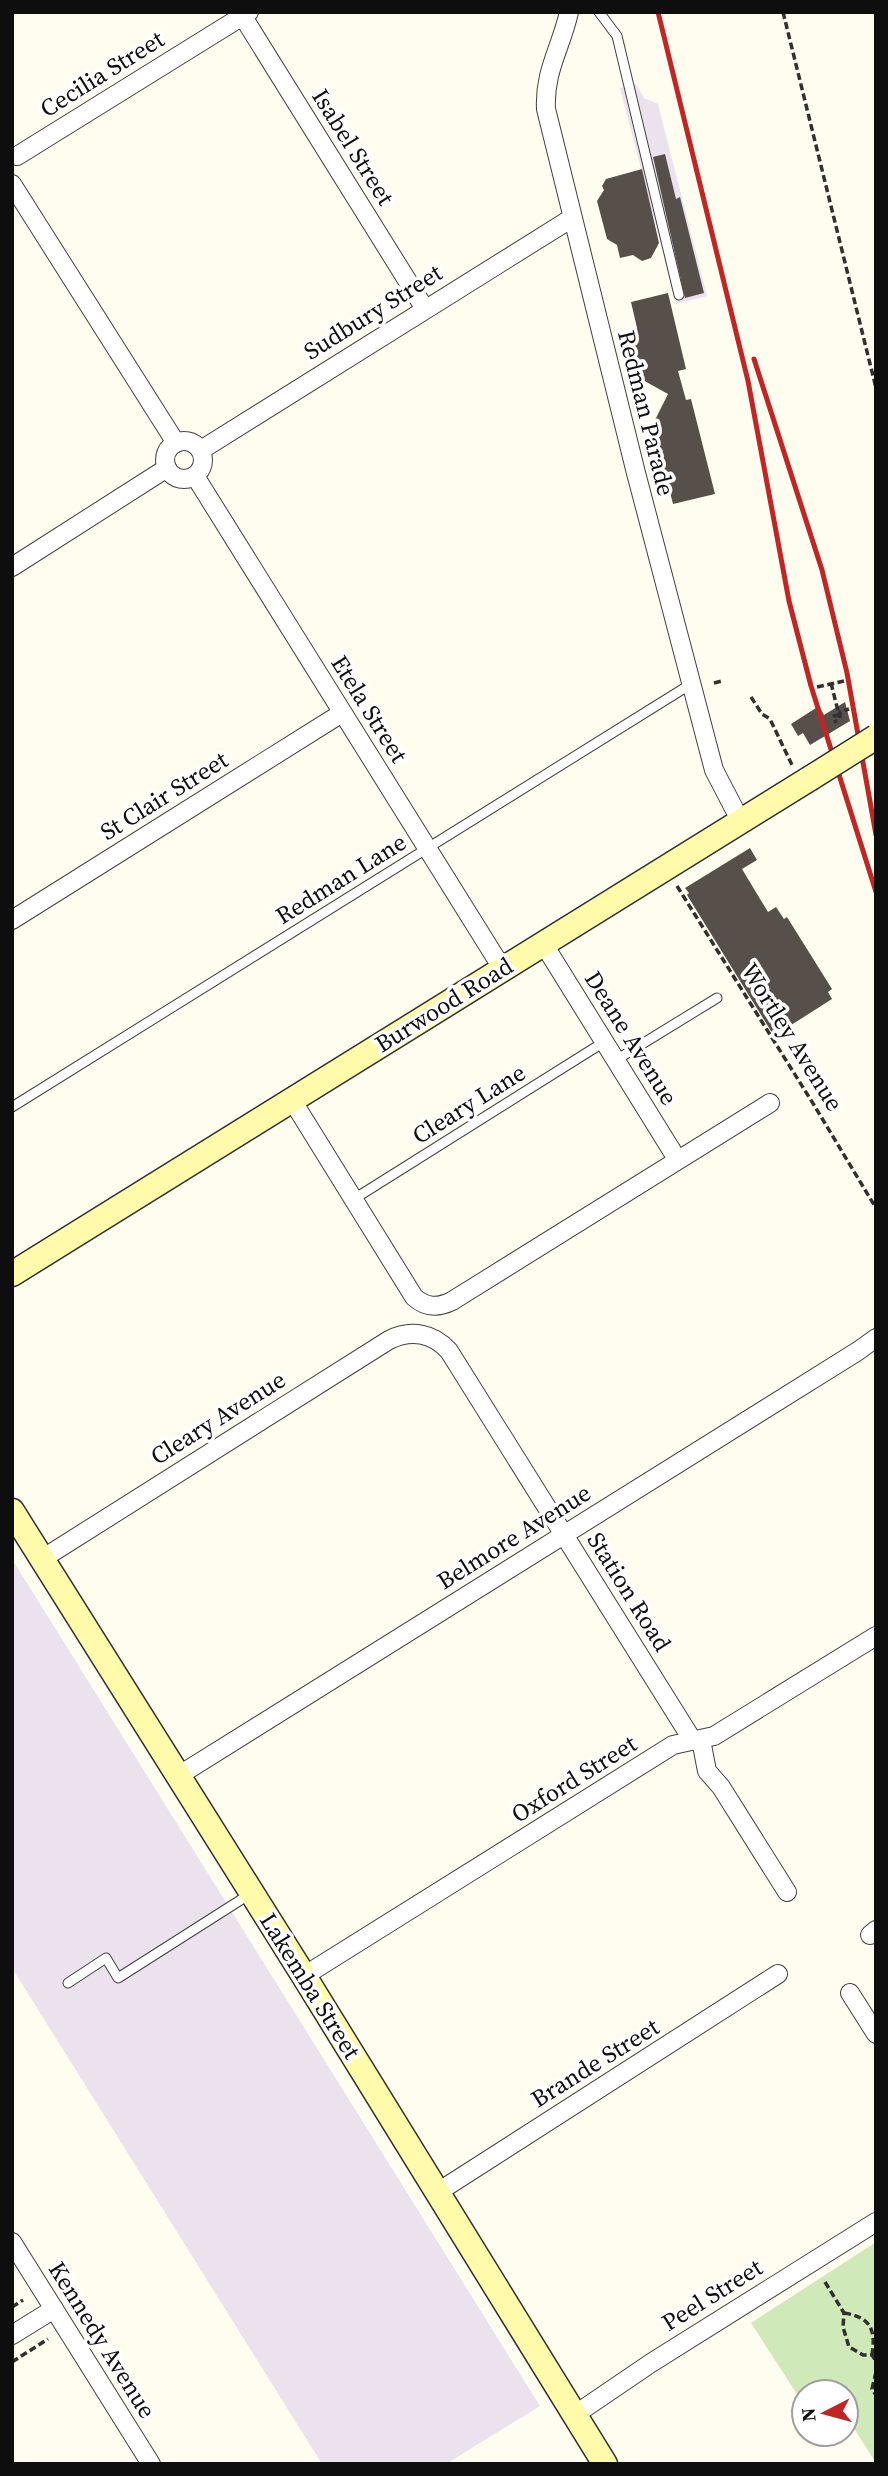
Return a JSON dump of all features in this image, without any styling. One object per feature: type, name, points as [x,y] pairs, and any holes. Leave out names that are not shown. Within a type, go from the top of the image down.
[{"type":"main road","name":"Burwood Road","points":[[12,1274],[740,820],[800,772],[876,737]]},
{"type":"main road","name":"Lakemba Street","points":[[12,1511],[304,1976],[605,2464]]},
{"type":"street","name":"Redman Parade","points":[[569,12],[552,59],[545,90],[546,109],[714,770],[740,820]]},
{"type":"street","name":"Cecilia Street","points":[[15,154],[244,14]]},
{"type":"street","name":"Isabel Street","points":[[244,14],[425,309]]},
{"type":"street","points":[[15,154],[20,167],[12,183],[176,443]]},
{"type":"street","name":"Sudbury Street","points":[[201,450],[572,218]]},
{"type":"street","points":[[187,441],[201,450],[202,467],[195,476],[183,479],[171,474],[167,468],[167,451],[176,443],[187,441]]},
{"type":"street","points":[[12,567],[167,468]]},
{"type":"street","name":"Etela Street","points":[[195,476],[502,968]]},
{"type":"street","name":"St Clair Street","points":[[12,920],[342,713]]},
{"type":"street","name":"Deane Avenue","points":[[543,943],[677,1159]]},
{"type":"street","points":[[292,1100],[414,1297],[430,1306],[452,1301],[770,1102]]},
{"type":"street","name":"Cleary Avenue","points":[[42,1559],[389,1340],[403,1335],[425,1335]]},
{"type":"street","name":"Station Road","points":[[425,1335],[437,1340],[449,1351],[697,1740],[707,1771],[721,1787],[787,1892]]},
{"type":"street","name":"Belmore Avenue","points":[[178,1776],[876,1338]]},
{"type":"street","name":"Oxford Street","points":[[304,1976],[673,1745],[715,1736],[876,1636]]},
{"type":"street","name":"Brande Street","points":[[438,2193],[778,1974]]},
{"type":"street","points":[[850,1993],[876,2034]]},
{"type":"street","name":"Peel Street","points":[[576,2414],[651,2363],[876,2222]]},
{"type":"street","name":"Kennedy Avenue","points":[[12,2242],[150,2464]]},
{"type":"street","points":[[12,2335],[54,2309]]},
{"type":"lane","points":[[599,12],[617,36],[679,295]]},
{"type":"lane","name":"Redman Lane","points":[[12,1107],[691,684]]},
{"type":"lane","points":[[616,1060],[717,998]]},
{"type":"lane","name":"Cleary Lane","points":[[354,1199],[604,1042]]},
{"type":"lane","points":[[68,1983],[106,1958],[118,1978],[252,1893]]},
{"type":"path","points":[[783,12],[876,388]]},
{"type":"path","points":[[873,376],[876,371]]},
{"type":"path","points":[[714,683],[722,681]]},
{"type":"path","points":[[817,687],[844,681]]},
{"type":"path","points":[[831,684],[841,717]]},
{"type":"path","points":[[751,697],[762,714],[769,719],[800,772]]},
{"type":"path","points":[[841,717],[840,712],[849,709]]},
{"type":"path","points":[[836,723],[834,716],[841,717]]},
{"type":"path","name":"Wortley Avenue","points":[[677,886],[876,1208]]},
{"type":"path","points":[[825,2282],[844,2313],[844,2337],[849,2347],[863,2355],[872,2355]]},
{"type":"path","points":[[12,2307],[23,2300]]},
{"type":"path","points":[[844,2313],[859,2317],[871,2328],[874,2336],[872,2355],[876,2361]]},
{"type":"path","points":[[12,2362],[48,2339]]},
{"type":"path","points":[[876,2372],[872,2389],[876,2395]]},
{"type":"shaded area","points":[[636,84],[644,98],[658,104],[707,296],[676,304],[620,88]]},
{"type":"shaded area","points":[[12,1559],[540,2406],[446,2464],[322,2464],[12,1968]]},
{"type":"green space","points":[[876,2242],[876,2463],[860,2438],[860,2378],[790,2378],[790,2383],[751,2323]]},
{"type":"building","points":[[665,154],[676,199],[680,197],[704,293],[685,298],[653,157]]},
{"type":"building","points":[[642,169],[659,243],[651,258],[642,261],[633,255],[620,258],[617,245],[607,239],[597,201],[604,190],[602,186],[606,179]]},
{"type":"building","points":[[668,293],[686,369],[678,371],[686,400],[691,399],[715,494],[673,504],[653,424],[668,394],[641,379],[632,341],[637,328],[631,302]]},
{"type":"building","points":[[845,702],[850,721],[810,745],[803,733],[798,736],[791,724],[819,706],[824,715]]},
{"type":"building","points":[[750,848],[757,860],[742,869],[768,912],[776,907],[784,919],[787,917],[832,989],[828,992],[832,999],[774,1036],[685,888]]},
{"type":"railway","points":[[658,12],[748,381],[789,601],[811,686],[876,892]]},
{"type":"railway","points":[[754,359],[822,570],[847,673],[876,835]]}]
